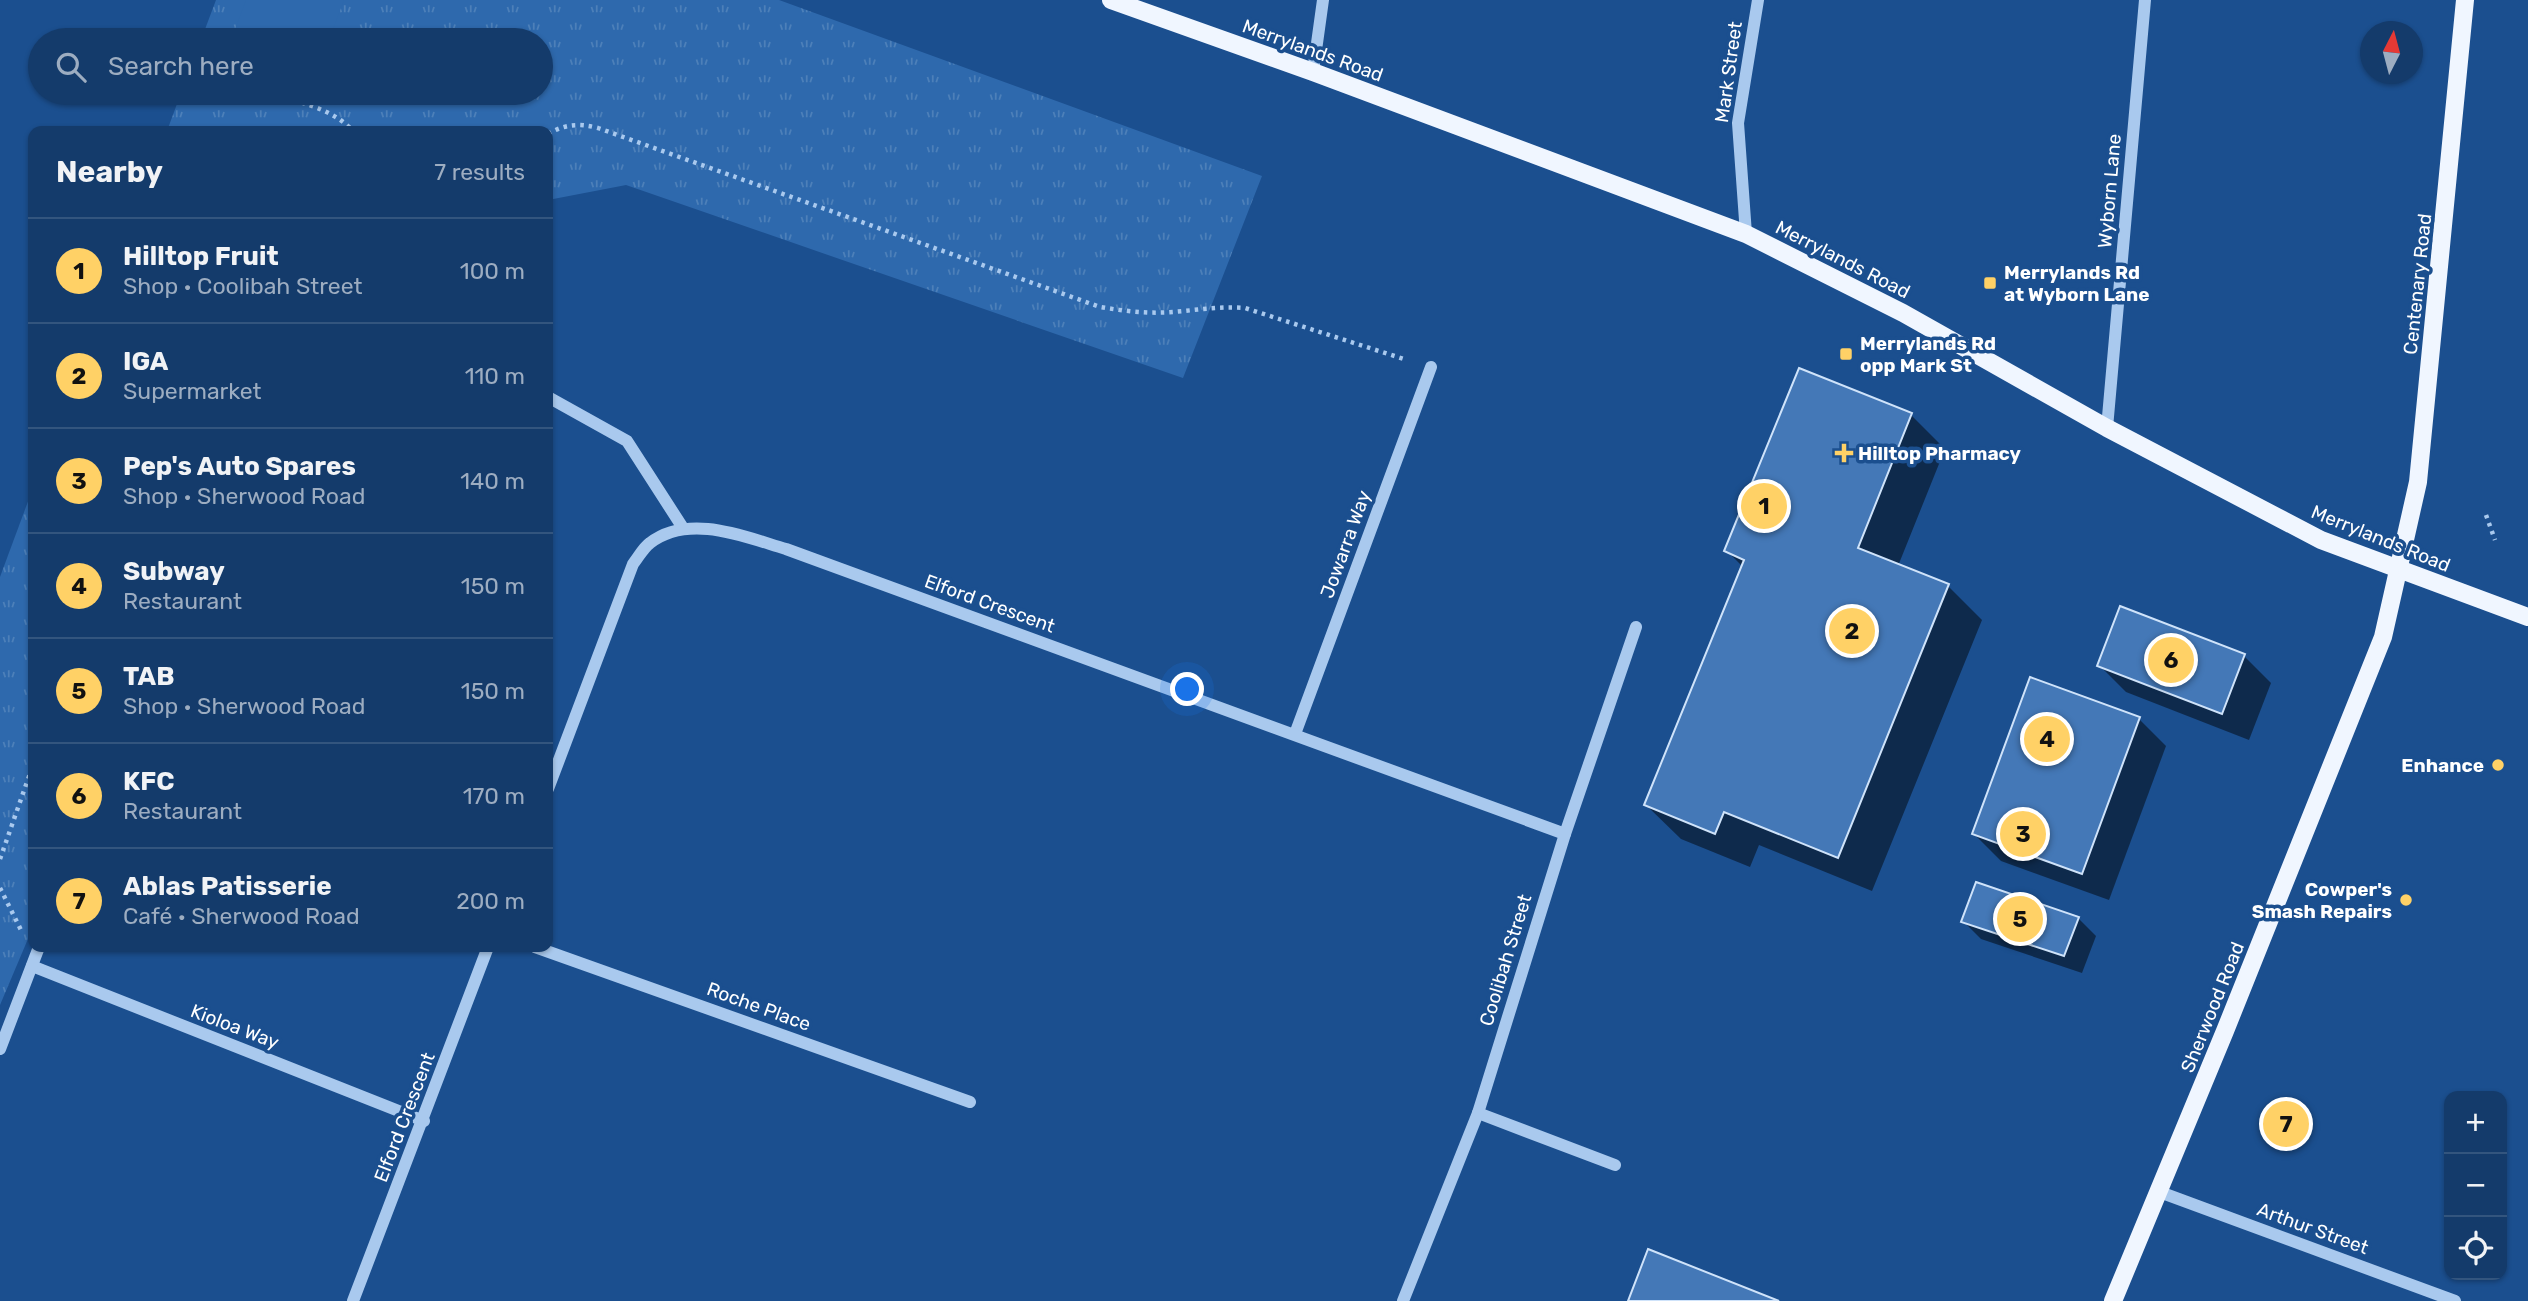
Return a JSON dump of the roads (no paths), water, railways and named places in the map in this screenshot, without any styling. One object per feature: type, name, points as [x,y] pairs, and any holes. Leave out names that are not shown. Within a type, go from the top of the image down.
[{"type":"main road","name":"Merrylands Road","points":[[1111,0],[1746,233],[1903,313],[2106,428],[2321,540],[2528,617]]},
{"type":"main road","name":"Centenary Road","points":[[2399,569],[2418,482],[2465,0]]},
{"type":"main road","name":"Sherwood Road","points":[[2113,1301],[2225,1031],[2383,636],[2399,569]]},
{"type":"street","points":[[1313,72],[1323,0]]},
{"type":"street","name":"Mark Street","points":[[1746,233],[1738,123],[1758,0]]},
{"type":"street","name":"Wyborn Lane","points":[[2106,428],[2145,0]]},
{"type":"street","name":"Jowarra Way","points":[[1295,734],[1431,367]]},
{"type":"street","points":[[553,400],[627,441],[683,528]]},
{"type":"street","name":"Elford Crescent","points":[[553,776],[632,564],[650,543],[683,528],[731,532],[786,549],[1564,834]]},
{"type":"street","name":"Coolibah Street","points":[[1403,1301],[1478,1113],[1564,834],[1636,627]]},
{"type":"street","points":[[0,1049],[37,952]]},
{"type":"street","name":"Elford Crescent","points":[[353,1301],[424,1121],[486,952]]},
{"type":"street","name":"Roche Place","points":[[549,952],[970,1102]]},
{"type":"street","name":"Kioloa Way","points":[[32,967],[424,1121]]},
{"type":"street","points":[[1478,1113],[1615,1165]]},
{"type":"street","name":"Arthur Street","points":[[2158,1191],[2455,1301]]},
{"type":"place","name":"Merrylands Rd at Wyborn Lane","points":[[1990,283]]},
{"type":"place","name":"Merrylands Rd opp Mark St","points":[[1846,354]]},
{"type":"place","name":"Hilltop Pharmacy","points":[[1844,453]]},
{"type":"place","name":"Hilltop Fruit","points":[[1764,506]]},
{"type":"place","name":"IGA","points":[[1852,631]]},
{"type":"place","name":"KFC","points":[[2171,660]]},
{"type":"place","name":"Subway","points":[[2047,739]]},
{"type":"place","name":"Enhance","points":[[2498,765]]},
{"type":"place","name":"Pep's Auto Spares","points":[[2023,834]]},
{"type":"place","name":"Cowper's Smash Repairs","points":[[2406,900]]},
{"type":"place","name":"TAB","points":[[2020,919]]},
{"type":"place","name":"Ablas Patisserie","points":[[2286,1124]]}]
